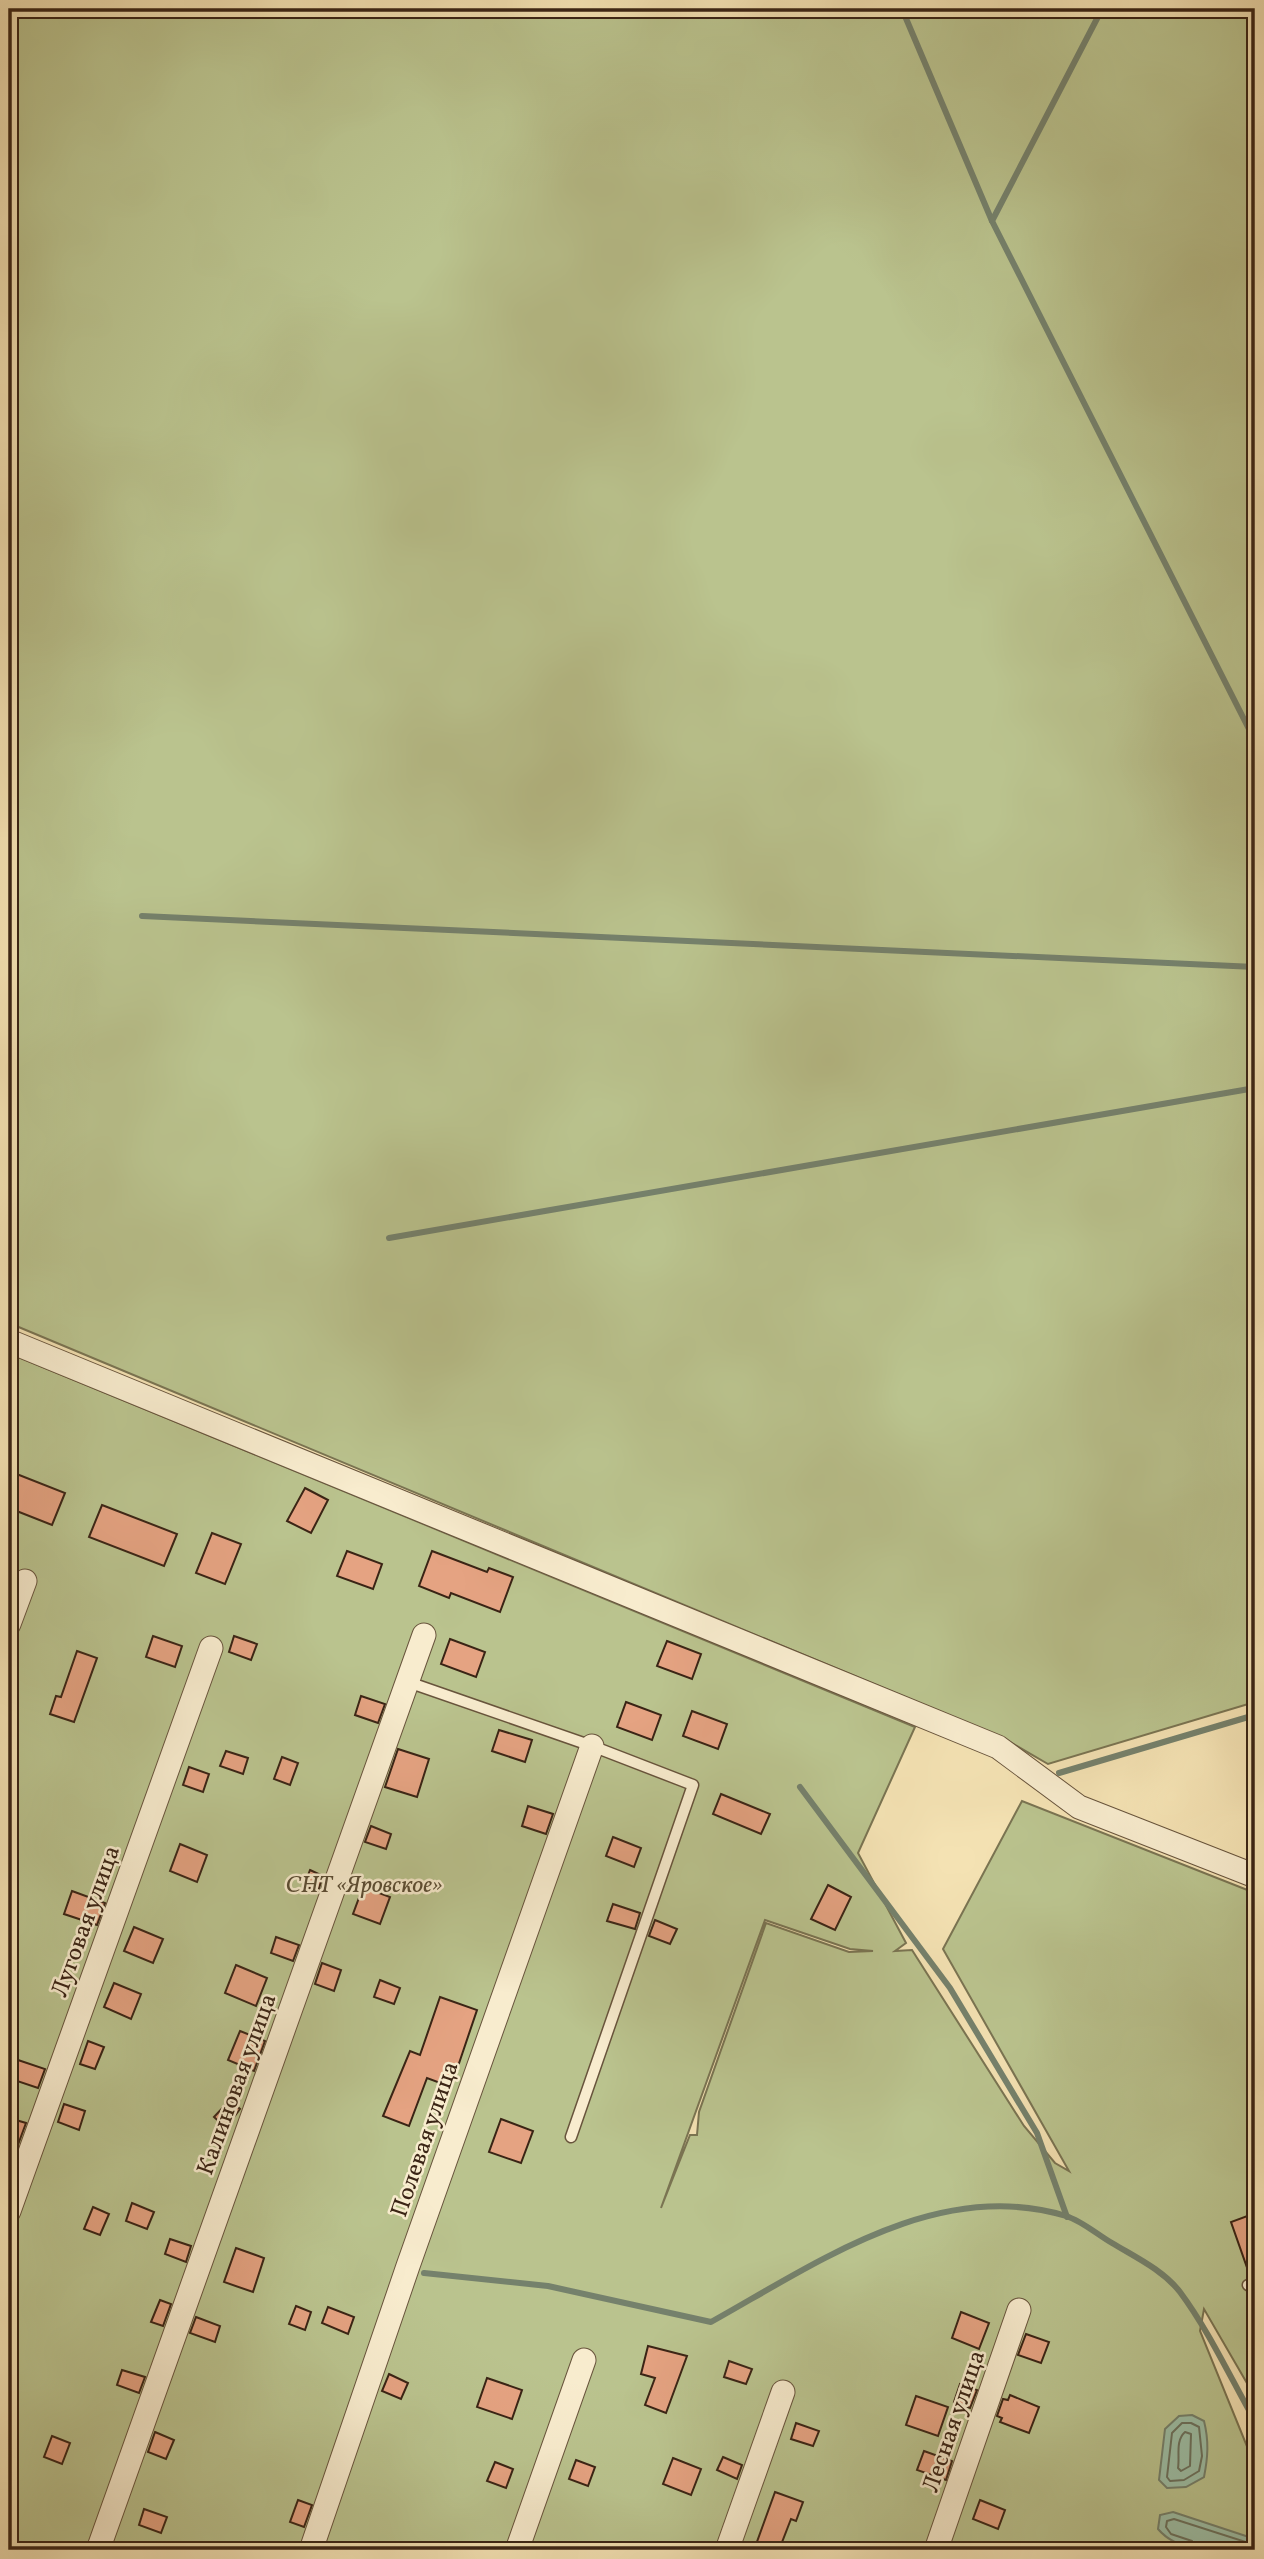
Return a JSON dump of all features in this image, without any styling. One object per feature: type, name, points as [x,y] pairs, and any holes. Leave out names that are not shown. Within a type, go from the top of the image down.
[{"type":"street","points":[[9,1341],[998,1747],[1079,1807],[1255,1876]]},
{"type":"street","points":[[9,1624],[25,1581]]},
{"type":"street","name":"Калиновая улица","points":[[98,2550],[424,1635]]},
{"type":"street","name":"Луговая улица","points":[[9,2211],[211,1648]]},
{"type":"street","name":"Полевая улица","points":[[311,2550],[408,2266],[592,1746]]},
{"type":"street","name":"Лесная улица","points":[[936,2550],[1019,2310]]},
{"type":"street","points":[[517,2550],[584,2360]]},
{"type":"street","points":[[727,2550],[783,2392]]},
{"type":"lane","points":[[408,1682],[592,1746],[693,1786],[571,2137]]},
{"type":"green space","points":[[9,9],[1255,9],[1255,1702],[1048,1764],[1003,1738],[9,1323]]},
{"type":"green space","name":"СНТ «Яровское»","points":[[9,1353],[915,1727],[858,1853],[906,1943],[895,1951],[912,1950],[1024,2126],[1055,2163],[1069,2171],[943,1949],[1022,1801],[1255,1893],[1255,2397],[1204,2309],[1200,2331],[1255,2466],[1255,2550],[1185,2550],[1176,2546],[1163,2550],[9,2550]],"holes":[[[765,1920],[850,1949],[873,1951],[849,1952],[766,1923],[699,2112],[697,2135],[690,2135],[661,2208]]]},
{"type":"water","points":[[1192,2415],[1204,2421],[1206,2428],[1204,2477],[1186,2487],[1167,2488],[1159,2480],[1165,2429],[1179,2416]]},
{"type":"water","points":[[1173,2512],[1255,2539],[1255,2550],[1203,2550],[1178,2544],[1158,2529],[1160,2515]]},
{"type":"building","points":[[9,1471],[65,1493],[52,1525],[9,1508]]},
{"type":"building","points":[[305,1488],[328,1500],[311,1533],[287,1521]]},
{"type":"building","points":[[102,1505],[177,1534],[164,1566],[89,1537]]},
{"type":"building","points":[[212,1533],[241,1544],[225,1584],[196,1573]]},
{"type":"building","points":[[347,1551],[382,1564],[373,1589],[337,1576]]},
{"type":"building","points":[[432,1551],[487,1572],[489,1568],[513,1577],[500,1612],[451,1593],[449,1598],[419,1586]]},
{"type":"building","points":[[153,1636],[182,1646],[175,1667],[146,1657]]},
{"type":"building","points":[[234,1636],[257,1644],[251,1660],[229,1652]]},
{"type":"building","points":[[450,1639],[485,1652],[476,1677],[441,1664]]},
{"type":"building","points":[[667,1641],[701,1654],[692,1679],[657,1666]]},
{"type":"building","points":[[77,1651],[97,1658],[74,1722],[50,1714],[56,1696],[61,1697]]},
{"type":"building","points":[[361,1696],[385,1704],[378,1723],[355,1715]]},
{"type":"building","points":[[626,1702],[661,1715],[652,1740],[617,1727]]},
{"type":"building","points":[[692,1711],[727,1724],[718,1749],[683,1736]]},
{"type":"building","points":[[499,1730],[532,1740],[525,1762],[492,1751]]},
{"type":"building","points":[[398,1749],[429,1759],[417,1797],[385,1787]]},
{"type":"building","points":[[226,1751],[248,1758],[243,1774],[220,1766]]},
{"type":"building","points":[[282,1757],[298,1763],[290,1785],[274,1779]]},
{"type":"building","points":[[189,1767],[209,1774],[203,1792],[183,1785]]},
{"type":"building","points":[[721,1794],[770,1814],[761,1834],[713,1814]]},
{"type":"building","points":[[528,1806],[553,1814],[546,1834],[522,1826]]},
{"type":"building","points":[[371,1826],[391,1834],[386,1849],[365,1842]]},
{"type":"building","points":[[613,1837],[641,1848],[634,1867],[606,1856]]},
{"type":"building","points":[[180,1844],[207,1855],[197,1882],[170,1871]]},
{"type":"building","points":[[310,1870],[323,1876],[318,1891],[304,1886]]},
{"type":"building","points":[[828,1885],[851,1897],[835,1930],[811,1919]]},
{"type":"building","points":[[363,1887],[390,1897],[380,1924],[353,1914]]},
{"type":"building","points":[[72,1891],[105,1903],[97,1925],[64,1914]]},
{"type":"building","points":[[613,1904],[640,1913],[635,1929],[607,1921]]},
{"type":"building","points":[[655,1920],[677,1929],[670,1944],[649,1936]]},
{"type":"building","points":[[134,1927],[163,1939],[153,1963],[124,1951]]},
{"type":"building","points":[[276,1937],[299,1945],[293,1961],[271,1953]]},
{"type":"building","points":[[322,1963],[341,1970],[334,1991],[315,1984]]},
{"type":"building","points":[[236,1965],[267,1978],[256,2006],[225,1993]]},
{"type":"building","points":[[380,1980],[400,1988],[394,2004],[374,1997]]},
{"type":"building","points":[[114,1983],[141,1994],[131,2019],[104,2007]]},
{"type":"building","points":[[440,1997],[477,2010],[451,2087],[427,2078],[409,2126],[383,2116],[410,2051],[420,2055]]},
{"type":"building","points":[[240,2031],[265,2041],[254,2071],[228,2060]]},
{"type":"building","points":[[88,2041],[104,2047],[95,2069],[80,2064]]},
{"type":"building","points":[[18,2060],[45,2069],[38,2088],[11,2079]]},
{"type":"building","points":[[230,2100],[240,2109],[226,2128],[214,2117]]},
{"type":"building","points":[[64,2104],[85,2111],[79,2130],[58,2122]]},
{"type":"building","points":[[9,2118],[26,2123],[9,2169]]},
{"type":"building","points":[[501,2119],[533,2131],[521,2163],[489,2152]]},
{"type":"building","points":[[132,2203],[154,2212],[147,2229],[126,2221]]},
{"type":"building","points":[[93,2207],[109,2214],[100,2235],[84,2229]]},
{"type":"building","points":[[1250,2215],[1255,2230],[1255,2275],[1250,2276],[1231,2222]]},
{"type":"building","points":[[170,2239],[191,2246],[186,2262],[165,2254]]},
{"type":"building","points":[[236,2248],[264,2258],[253,2292],[224,2282]]},
{"type":"building","points":[[160,2300],[171,2304],[163,2326],[151,2322]]},
{"type":"building","points":[[296,2306],[311,2312],[305,2330],[289,2324]]},
{"type":"building","points":[[328,2307],[354,2317],[348,2334],[322,2323]]},
{"type":"building","points":[[961,2312],[989,2323],[979,2349],[952,2338]]},
{"type":"building","points":[[196,2317],[220,2326],[215,2342],[190,2333]]},
{"type":"building","points":[[1026,2334],[1049,2342],[1041,2363],[1018,2355]]},
{"type":"building","points":[[648,2346],[687,2356],[666,2413],[645,2405],[655,2378],[641,2374]]},
{"type":"building","points":[[729,2361],[752,2369],[746,2384],[724,2377]]},
{"type":"building","points":[[122,2370],[145,2377],[139,2393],[117,2385]]},
{"type":"building","points":[[389,2374],[408,2383],[401,2399],[382,2391]]},
{"type":"building","points":[[487,2378],[522,2390],[512,2419],[477,2407]]},
{"type":"building","points":[[960,2384],[977,2390],[970,2408],[954,2402]]},
{"type":"building","points":[[1010,2395],[1039,2407],[1029,2433],[1000,2422],[1002,2418],[997,2416],[1003,2399],[1008,2400]]},
{"type":"building","points":[[916,2396],[948,2407],[938,2436],[906,2425]]},
{"type":"building","points":[[796,2423],[819,2431],[813,2446],[791,2439]]},
{"type":"building","points":[[155,2432],[174,2440],[166,2459],[148,2452]]},
{"type":"building","points":[[52,2436],[70,2443],[62,2464],[44,2457]]},
{"type":"building","points":[[924,2451],[952,2461],[946,2480],[917,2470]]},
{"type":"building","points":[[723,2457],[742,2465],[737,2479],[717,2470]]},
{"type":"building","points":[[673,2458],[701,2469],[691,2495],[663,2484]]},
{"type":"building","points":[[576,2460],[595,2467],[588,2486],[569,2479]]},
{"type":"building","points":[[495,2462],[513,2469],[506,2488],[487,2481]]},
{"type":"building","points":[[775,2492],[803,2502],[796,2521],[791,2519],[779,2550],[754,2550]]},
{"type":"building","points":[[298,2500],[312,2505],[304,2527],[290,2522]]},
{"type":"building","points":[[980,2500],[1005,2510],[998,2529],[973,2519]]},
{"type":"building","points":[[144,2509],[167,2517],[161,2533],[139,2525]]},
{"type":"waterway","points":[[902,9],[992,221],[1255,741]]},
{"type":"waterway","points":[[992,221],[1102,9]]},
{"type":"waterway","points":[[142,916],[1255,967]]},
{"type":"waterway","points":[[389,1238],[1255,1088]]},
{"type":"waterway","points":[[1059,1773],[1255,1715]]},
{"type":"waterway","points":[[800,1787],[950,1988],[1037,2133],[1067,2217]]},
{"type":"waterway","points":[[424,2273],[548,2286],[711,2322],[836,2252],[880,2232],[925,2217],[971,2208],[1018,2207],[1072,2218],[1148,2264],[1173,2284],[1201,2323],[1255,2421]]}]
